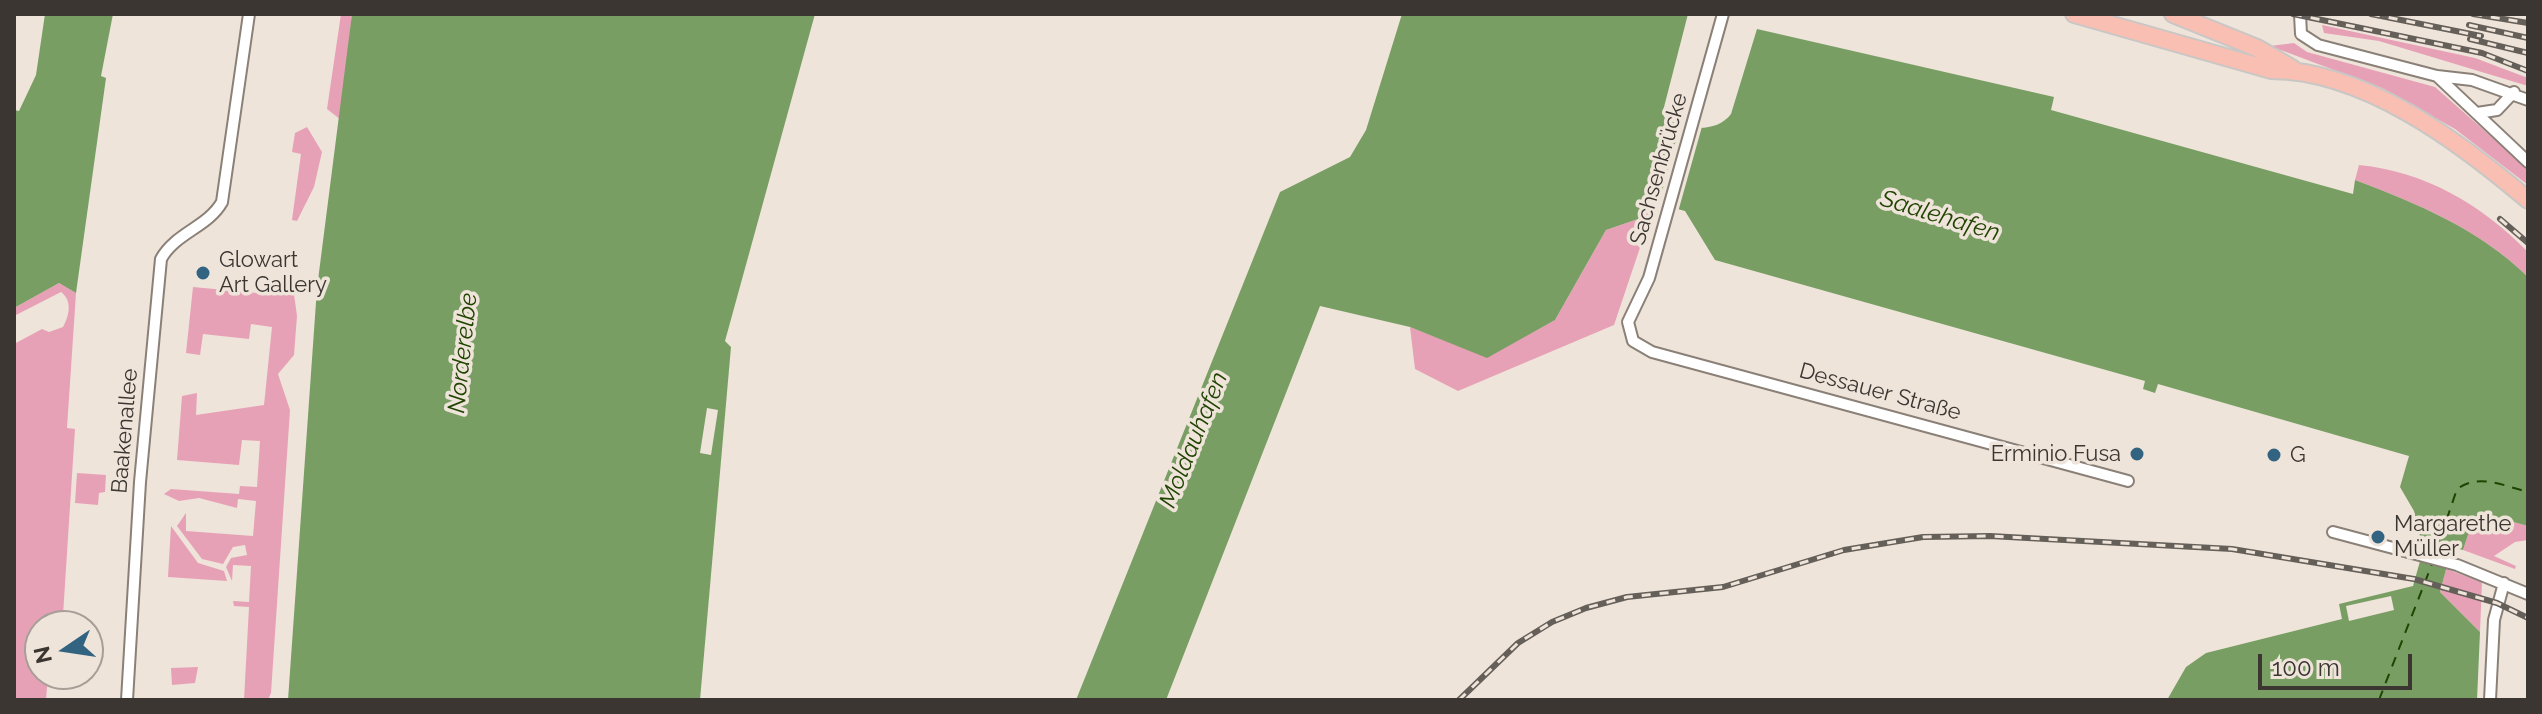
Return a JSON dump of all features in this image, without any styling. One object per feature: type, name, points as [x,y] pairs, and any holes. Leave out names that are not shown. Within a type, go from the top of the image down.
[{"type":"main road","points":[[2074,14],[2271,70],[2295,70]]},
{"type":"main road","points":[[2173,14],[2257,48],[2295,70],[2354,90],[2411,115],[2463,147],[2528,201]]},
{"type":"street","name":"Baakenallee","points":[[127,700],[143,444],[161,259],[171,244],[213,214],[224,194],[249,14]]},
{"type":"street","name":"Sachsenbrücke","points":[[1628,332],[1628,322],[1649,278],[1723,14]]},
{"type":"street","points":[[2300,14],[2299,30],[2309,41],[2437,76],[2472,80],[2514,92],[2528,100]]},
{"type":"street","points":[[2437,76],[2528,162]]},
{"type":"street","points":[[2477,113],[2497,110],[2514,92]]},
{"type":"street","name":"Dessauer Straße","points":[[1628,332],[1637,345],[1652,352],[2128,481]]},
{"type":"street","points":[[2333,532],[2457,565],[2528,594]]},
{"type":"street","points":[[2490,700],[2494,620],[2504,583]]},
{"type":"shaded area","points":[[341,14],[352,14],[341,120],[327,109]]},
{"type":"shaded area","points":[[2322,25],[2475,58],[2528,78],[2528,86],[2379,41],[2324,33]]},
{"type":"shaded area","points":[[2294,43],[2307,52],[2435,87],[2528,169],[2528,185],[2455,129],[2382,88],[2270,46]]},
{"type":"shaded area","points":[[307,127],[322,152],[314,187],[297,221],[292,220],[301,154],[292,152],[295,133]]},
{"type":"shaded area","points":[[2359,165],[2430,183],[2472,205],[2528,252],[2528,277],[2489,245],[2447,220],[2355,180]]},
{"type":"shaded area","points":[[1655,203],[1614,325],[1458,391],[1415,369],[1410,327],[1487,357],[1555,320],[1606,230],[1638,219]]},
{"type":"shaded area","points":[[59,283],[76,293],[67,428],[75,429],[63,610],[24,610],[24,690],[47,690],[46,700],[14,700],[14,344],[42,329],[49,332],[63,327],[69,309],[61,292],[14,316],[14,308]]},
{"type":"shaded area","points":[[288,284],[293,287],[297,316],[294,355],[278,374],[290,410],[271,693],[268,700],[244,700],[249,607],[234,606],[233,601],[249,602],[251,566],[233,565],[232,581],[226,567],[231,558],[247,555],[245,545],[233,547],[223,564],[202,559],[177,526],[186,513],[186,531],[253,536],[256,501],[238,499],[237,508],[199,498],[179,501],[164,494],[171,489],[239,494],[240,486],[257,487],[260,441],[242,440],[239,465],[177,460],[182,396],[197,393],[196,415],[264,405],[272,327],[251,324],[249,339],[203,334],[200,355],[186,353],[193,287],[279,295]]},
{"type":"shaded area","points":[[77,473],[106,475],[105,492],[99,493],[98,505],[75,503]]},
{"type":"shaded area","points":[[2510,521],[2528,526],[2528,540],[2515,542],[2494,556],[2516,566],[2515,569],[2463,550],[2470,529]]},
{"type":"shaded area","points":[[171,526],[198,563],[224,571],[227,581],[168,577]]},
{"type":"shaded area","points":[[2446,569],[2482,582],[2480,632],[2440,592]]},
{"type":"shaded area","points":[[198,667],[195,683],[172,685],[171,668]]},
{"type":"water","points":[[45,14],[113,14],[101,76],[106,78],[76,293],[59,283],[14,308],[14,110],[19,111],[36,75]]},
{"type":"water","name":"Norderelbe","points":[[352,14],[815,14],[725,341],[731,347],[700,700],[288,700],[317,288]]},
{"type":"water","points":[[1402,14],[1688,14],[1663,111],[1664,117],[1680,125],[1708,127],[1717,125],[1731,114],[1757,29],[2054,97],[2051,110],[2353,194],[2355,180],[2425,209],[2489,245],[2528,277],[2528,526],[2510,521],[2470,529],[2463,550],[2452,547],[2440,592],[2480,632],[2477,700],[2167,700],[2186,667],[2206,653],[2342,619],[2339,604],[2413,586],[2426,540],[2420,537],[2414,511],[2400,487],[2409,456],[2158,384],[2155,393],[2143,389],[2145,381],[1715,260],[1685,211],[1655,203],[1638,219],[1606,230],[1555,320],[1487,358],[1410,327],[1320,306],[1166,700],[1076,700],[1280,192],[1350,157],[1366,130]]},
{"type":"pier","points":[[1681,122],[1703,123],[1678,212],[1658,206]]},
{"type":"pier","points":[[707,408],[718,410],[711,455],[700,453]]},
{"type":"pier","points":[[2391,596],[2394,610],[2349,621],[2346,606]]},
{"type":"ferry route","points":[[2435,554],[2457,489],[2465,484],[2483,481],[2528,492]]},
{"type":"ferry route","points":[[2379,700],[2432,564]]},
{"type":"tram line","points":[[2522,14],[2528,15]]},
{"type":"railway","points":[[2293,14],[2482,53],[2528,71]]},
{"type":"railway","points":[[2371,14],[2481,36]]},
{"type":"railway","points":[[2473,14],[2528,23]]},
{"type":"railway","points":[[2469,25],[2528,38]]},
{"type":"railway","points":[[2470,39],[2528,53]]},
{"type":"railway","points":[[2500,219],[2528,243]]},
{"type":"railway","points":[[1459,700],[1518,643],[1552,622],[1586,608],[1627,597],[1723,587],[1844,550],[1923,537],[1990,536],[2232,549],[2414,579],[2497,603],[2528,618]]},
{"type":"place","name":"Glowart Art Gallery","points":[[203,273]]},
{"type":"place","name":"Erminio Fusa","points":[[2137,454]]},
{"type":"place","name":"G","points":[[2274,455]]},
{"type":"place","name":"Margarethe Müller","points":[[2378,537]]},
{"type":"water label","name":"Saalehafen","points":[[1940,216]]},
{"type":"water label","name":"Moldauhafen","points":[[1194,440]]}]
